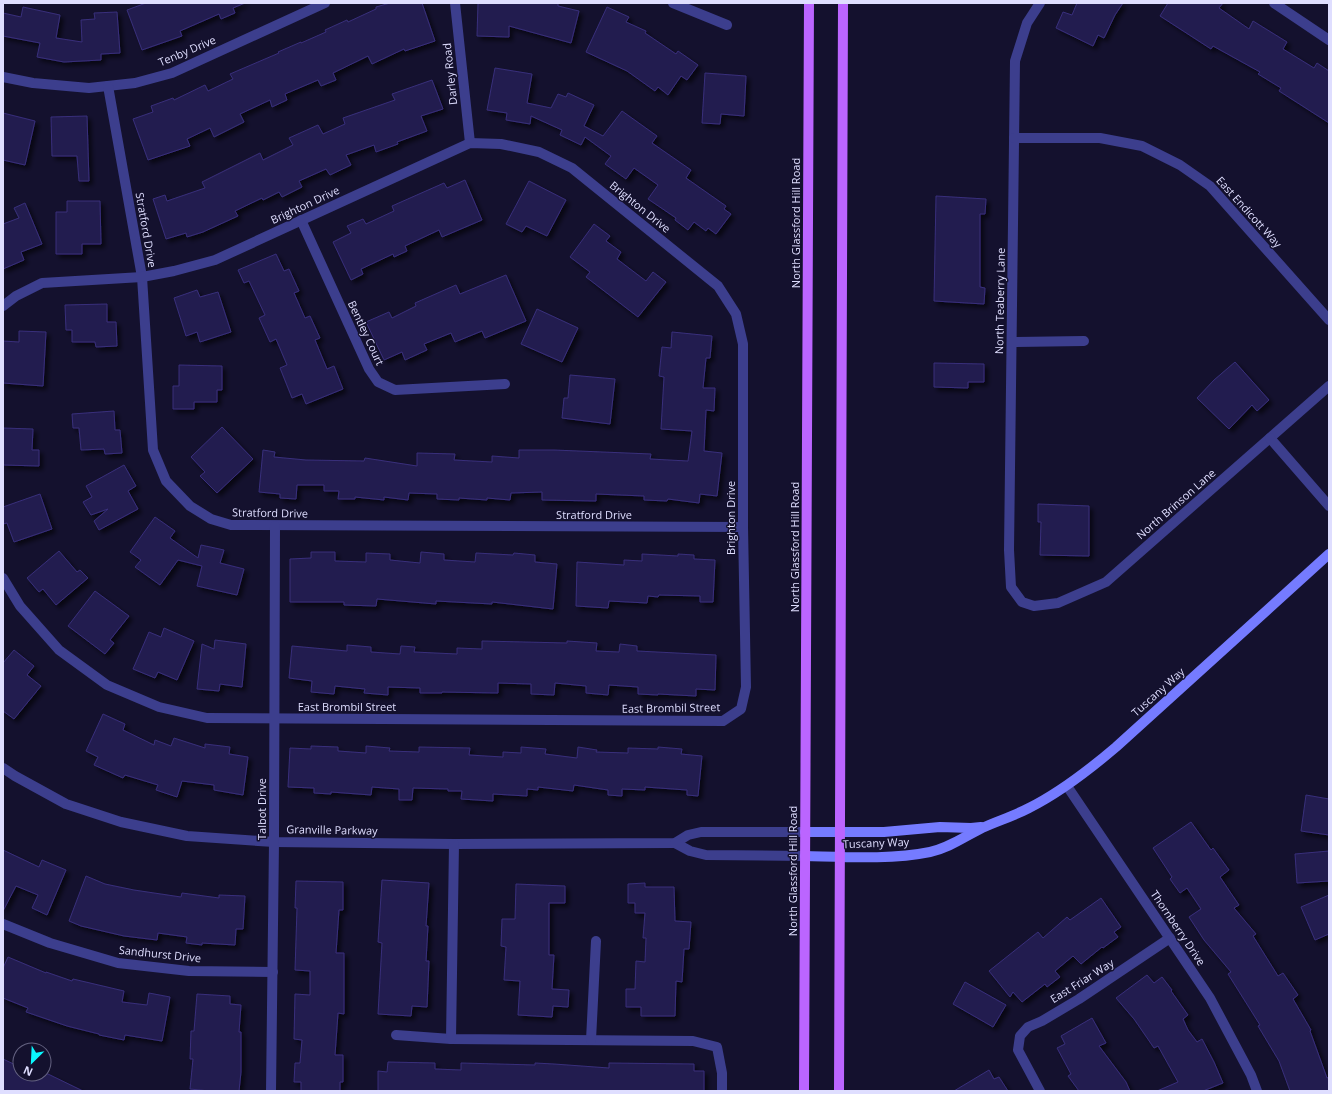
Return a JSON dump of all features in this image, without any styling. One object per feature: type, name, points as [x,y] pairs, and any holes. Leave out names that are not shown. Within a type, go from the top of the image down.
[{"type":"main road","name":"North Glassford Hill Road","points":[[804,1091],[809,3]]},
{"type":"main road","points":[[839,1091],[843,3]]},
{"type":"street","name":"Tenby Drive","points":[[3,77],[33,83],[88,88],[135,83],[172,73],[324,3]]},
{"type":"street","name":"Darley Road","points":[[454,3],[470,143]]},
{"type":"street","points":[[673,3],[727,25]]},
{"type":"street","name":"North Teaberry Lane","points":[[1022,602],[1011,587],[1009,550],[1015,61],[1027,23],[1040,3]]},
{"type":"street","points":[[1274,3],[1329,40]]},
{"type":"street","name":"Stratford Drive","points":[[108,86],[142,277],[153,450],[166,481],[190,506],[211,519],[231,526],[743,527]]},
{"type":"street","name":"East Endicott Way","points":[[1014,138],[1100,138],[1142,146],[1180,165],[1210,186],[1329,320]]},
{"type":"street","name":"Brighton Drive","points":[[142,277],[174,271],[215,260],[470,143],[501,144],[539,152],[572,168],[718,286],[736,314],[743,344],[743,527],[746,687],[741,709]]},
{"type":"street","name":"Bentley Court","points":[[301,220],[369,369],[378,382],[395,390],[504,384]]},
{"type":"street","points":[[3,306],[16,296],[42,283],[142,277]]},
{"type":"street","points":[[1012,342],[1084,341]]},
{"type":"street","name":"North Brinson Lane","points":[[1022,602],[1034,606],[1058,603],[1106,582],[1329,386]]},
{"type":"street","points":[[1270,438],[1329,506]]},
{"type":"street","name":"Talbot Drive","points":[[271,1091],[274,842],[275,526]]},
{"type":"street","name":"Tuscany Way","points":[[805,856],[887,856],[929,853],[952,845],[989,825],[1029,809],[1067,786],[1116,747],[1329,554]]},
{"type":"street","name":"East Brombil Street","points":[[3,578],[20,606],[59,650],[107,685],[158,707],[207,718],[723,721],[741,709]]},
{"type":"street","name":"Granville Parkway","points":[[3,768],[66,804],[121,822],[187,836],[274,842],[454,844],[675,842],[692,833],[701,832],[806,832]]},
{"type":"street","name":"Thornberry Drive","points":[[1067,786],[1210,998],[1251,1075],[1257,1091]]},
{"type":"street","name":"Tuscany Way","points":[[806,832],[901,831],[940,827],[971,828],[989,825]]},
{"type":"street","name":"Granville Parkway","points":[[675,842],[690,851],[706,855],[805,856]]},
{"type":"street","points":[[451,1039],[454,844]]},
{"type":"street","name":"Sandhurst Drive","points":[[3,924],[50,943],[118,963],[189,971],[272,972]]},
{"type":"street","name":"East Friar Way","points":[[1040,1091],[1018,1050],[1020,1036],[1028,1027],[1042,1021],[1079,999],[1170,938]]},
{"type":"street","points":[[591,1040],[596,941]]},
{"type":"street","points":[[396,1035],[451,1039],[693,1041],[717,1047],[722,1073],[722,1091]]},
{"type":"building","points":[[146,3],[245,3],[233,8],[235,13],[221,19],[219,14],[180,31],[182,36],[142,50],[127,10]]},
{"type":"building","points":[[390,3],[422,3],[435,41],[405,51],[404,49],[372,64],[368,56],[333,73],[336,80],[321,86],[318,80],[285,94],[287,100],[272,107],[270,100],[240,114],[244,122],[214,137],[210,128],[187,139],[190,146],[148,160],[133,119],[153,112],[151,106],[173,98],[174,100],[205,85],[208,91],[233,79],[230,74],[326,32],[325,30],[347,20],[348,22],[376,9],[376,7]]},
{"type":"building","points":[[478,3],[558,3],[558,6],[579,11],[571,43],[509,26],[509,37],[477,36]]},
{"type":"building","points":[[1077,3],[1123,3],[1115,15],[1104,38],[1098,35],[1093,46],[1056,28],[1063,12],[1072,15]]},
{"type":"building","points":[[1168,3],[1223,3],[1219,8],[1249,29],[1253,21],[1287,42],[1283,49],[1314,68],[1317,63],[1329,71],[1329,123],[1279,91],[1281,88],[1258,74],[1260,72],[1213,46],[1211,49],[1160,16]]},
{"type":"building","points":[[23,7],[60,15],[56,38],[82,42],[81,20],[95,19],[94,13],[117,12],[120,53],[101,54],[101,60],[64,62],[37,57],[40,43],[3,36],[3,13],[21,17]]},
{"type":"building","points":[[607,7],[629,17],[626,22],[646,31],[645,33],[676,54],[678,51],[698,65],[687,80],[681,76],[668,95],[658,87],[655,91],[627,71],[586,52]]},
{"type":"building","points":[[495,68],[532,74],[527,103],[551,108],[558,94],[566,97],[568,93],[594,105],[584,126],[603,136],[622,111],[657,136],[652,143],[691,170],[686,178],[726,206],[724,209],[731,214],[716,234],[708,228],[706,231],[694,222],[688,230],[675,220],[676,218],[648,199],[658,185],[634,168],[626,179],[605,164],[611,156],[585,137],[581,145],[560,135],[562,130],[531,116],[530,124],[506,120],[507,113],[487,110]]},
{"type":"building","points":[[705,73],[746,76],[744,116],[721,114],[720,124],[702,123]]},
{"type":"building","points":[[432,80],[443,109],[421,116],[427,131],[397,142],[398,144],[376,152],[374,145],[346,155],[351,165],[330,175],[326,169],[299,181],[302,187],[282,197],[279,192],[263,200],[262,198],[235,211],[238,216],[203,232],[187,237],[186,233],[166,239],[153,199],[165,195],[167,201],[205,188],[202,182],[260,153],[263,160],[293,145],[289,138],[318,125],[323,134],[345,124],[343,118],[395,100],[392,94]]},
{"type":"building","points":[[3,113],[35,121],[25,165],[3,160]]},
{"type":"building","points":[[87,116],[89,181],[79,181],[77,156],[52,156],[51,117]]},
{"type":"building","points":[[465,180],[482,220],[442,237],[439,230],[405,246],[407,251],[394,257],[393,254],[361,269],[363,274],[351,280],[333,242],[351,233],[347,226],[363,219],[366,224],[394,211],[392,206],[444,183],[447,188]]},
{"type":"building","points":[[529,181],[566,200],[547,236],[526,226],[522,232],[506,224]]},
{"type":"building","points":[[936,196],[986,199],[985,214],[980,214],[980,287],[985,288],[984,304],[934,301]]},
{"type":"building","points":[[67,201],[100,201],[101,244],[82,244],[82,254],[56,254],[56,212],[67,212]]},
{"type":"building","points":[[25,203],[42,244],[21,252],[24,260],[3,269],[3,224],[19,218],[14,208]]},
{"type":"building","points":[[594,224],[610,236],[606,241],[621,252],[617,259],[646,281],[653,272],[666,282],[638,317],[586,277],[590,272],[570,257]]},
{"type":"building","points":[[276,254],[284,271],[289,269],[299,291],[294,293],[305,318],[310,316],[320,338],[315,340],[327,369],[334,366],[343,389],[306,404],[302,394],[292,398],[280,368],[287,365],[276,339],[270,342],[259,318],[265,315],[249,281],[244,283],[238,270]]},
{"type":"building","points":[[506,275],[526,321],[485,338],[482,331],[455,342],[451,333],[424,344],[427,350],[405,360],[402,352],[384,360],[366,322],[389,312],[392,318],[416,306],[415,303],[456,285],[460,294]]},
{"type":"building","points":[[197,290],[200,297],[218,292],[231,332],[200,342],[197,332],[186,336],[174,298]]},
{"type":"building","points":[[107,304],[107,322],[116,322],[117,346],[96,347],[95,342],[72,342],[72,330],[66,330],[65,305]]},
{"type":"building","points":[[537,309],[578,328],[562,362],[521,344]]},
{"type":"building","points":[[19,331],[46,332],[43,386],[3,383],[3,341],[19,342]]},
{"type":"building","points":[[672,332],[712,336],[710,358],[706,358],[703,388],[715,388],[714,411],[706,410],[704,451],[722,453],[717,496],[700,494],[699,503],[668,499],[667,501],[644,500],[644,496],[596,494],[596,501],[542,500],[542,492],[511,493],[510,500],[487,498],[487,500],[459,498],[459,500],[437,499],[437,494],[409,493],[408,500],[384,497],[384,500],[355,497],[355,499],[338,499],[339,491],[324,491],[324,485],[297,485],[296,499],[280,498],[280,494],[259,492],[263,450],[275,452],[274,457],[306,460],[364,461],[365,458],[417,466],[417,453],[455,454],[454,460],[492,462],[492,456],[519,458],[519,450],[651,454],[650,459],[688,461],[692,431],[661,429],[664,377],[659,376],[662,347],[671,348]]},
{"type":"building","points":[[1235,362],[1269,400],[1257,411],[1252,405],[1229,429],[1197,398],[1214,380]]},
{"type":"building","points":[[934,363],[984,364],[984,382],[968,382],[968,388],[934,387]]},
{"type":"building","points":[[179,365],[222,366],[222,390],[217,390],[217,402],[194,402],[194,409],[173,409],[173,386],[179,386]]},
{"type":"building","points":[[570,375],[615,379],[610,424],[562,418],[564,398],[568,398]]},
{"type":"building","points":[[114,411],[115,430],[120,430],[122,453],[105,454],[104,449],[81,450],[79,428],[73,428],[72,414]]},
{"type":"building","points":[[222,427],[253,459],[217,493],[200,476],[205,472],[191,457]]},
{"type":"building","points":[[3,428],[33,429],[32,450],[39,450],[39,466],[3,465]]},
{"type":"building","points":[[124,465],[136,486],[128,491],[138,509],[99,530],[94,521],[108,509],[91,515],[83,502],[92,497],[86,486]]},
{"type":"building","points":[[40,494],[52,529],[14,542],[7,523],[3,524],[3,507]]},
{"type":"building","points":[[1038,504],[1089,506],[1089,556],[1040,555],[1041,522],[1038,522]]},
{"type":"building","points":[[155,517],[175,531],[170,538],[198,558],[201,545],[224,550],[220,563],[244,569],[237,595],[197,586],[202,566],[178,560],[160,585],[135,567],[141,560],[130,552]]},
{"type":"building","points":[[59,551],[77,572],[80,570],[88,578],[56,605],[43,589],[39,592],[27,578]]},
{"type":"building","points":[[311,552],[335,552],[335,561],[366,562],[366,553],[390,554],[390,560],[420,563],[421,552],[444,554],[444,560],[475,562],[476,553],[513,555],[514,553],[535,555],[535,562],[557,564],[553,609],[492,602],[492,604],[436,601],[436,604],[377,599],[376,606],[344,605],[344,602],[290,602],[290,559],[311,558]]},
{"type":"building","points":[[642,554],[678,556],[678,554],[694,555],[694,559],[715,560],[713,602],[700,602],[700,596],[659,595],[658,597],[648,596],[647,603],[609,601],[608,608],[576,606],[577,562],[624,565],[624,560],[642,561]]},
{"type":"building","points":[[95,591],[129,616],[110,640],[114,643],[105,654],[68,626]]},
{"type":"building","points":[[164,628],[194,641],[177,680],[158,672],[155,678],[133,669],[149,632],[161,637]]},
{"type":"building","points":[[215,640],[246,644],[242,687],[220,684],[219,691],[197,689],[202,644],[214,649]]},
{"type":"building","points":[[482,641],[567,643],[567,641],[597,643],[596,651],[619,652],[620,644],[637,646],[637,651],[716,655],[715,690],[696,689],[696,696],[658,695],[638,694],[638,687],[609,685],[608,695],[586,693],[586,686],[555,683],[554,695],[531,694],[531,684],[498,683],[498,693],[420,693],[420,688],[388,687],[388,695],[364,693],[365,689],[335,686],[334,694],[311,692],[312,681],[289,678],[292,646],[347,651],[347,645],[371,647],[371,652],[400,654],[401,646],[415,647],[414,652],[457,654],[457,648],[482,649]]},
{"type":"building","points":[[14,650],[34,666],[27,675],[41,686],[14,719],[3,711],[3,663]]},
{"type":"building","points":[[103,714],[125,724],[123,730],[154,745],[155,740],[171,746],[174,738],[205,748],[205,744],[230,747],[229,754],[248,757],[243,795],[214,790],[214,785],[182,781],[177,797],[156,790],[158,785],[125,775],[123,778],[94,765],[98,757],[86,751]]},
{"type":"building","points":[[311,746],[338,747],[338,751],[366,753],[366,746],[390,748],[389,751],[419,752],[419,747],[470,748],[469,755],[503,757],[503,752],[521,753],[521,747],[546,749],[545,754],[577,758],[578,747],[597,750],[596,752],[628,753],[628,748],[658,749],[658,747],[682,749],[681,754],[702,756],[698,796],[687,795],[687,790],[645,787],[645,790],[622,789],[622,796],[608,795],[608,790],[574,785],[573,791],[538,787],[538,790],[527,789],[527,796],[493,794],[493,801],[461,799],[462,791],[413,788],[412,800],[399,800],[399,789],[372,787],[371,795],[331,792],[331,794],[314,793],[314,788],[288,787],[290,748],[311,749]]},
{"type":"building","points":[[1306,795],[1329,799],[1329,835],[1301,831]]},
{"type":"building","points":[[1191,822],[1211,850],[1213,848],[1229,870],[1220,877],[1239,905],[1234,908],[1256,934],[1253,936],[1278,976],[1283,973],[1298,995],[1293,999],[1311,1030],[1310,1031],[1327,1078],[1329,1077],[1329,1091],[1290,1091],[1279,1061],[1258,1026],[1260,1025],[1228,974],[1231,972],[1204,940],[1189,917],[1201,909],[1187,888],[1180,893],[1170,879],[1172,877],[1153,848]]},
{"type":"building","points":[[3,850],[39,867],[42,860],[66,870],[47,915],[32,908],[38,895],[16,886],[3,911]]},
{"type":"building","points":[[1329,851],[1329,881],[1297,883],[1295,854]]},
{"type":"building","points":[[86,876],[105,884],[181,897],[182,893],[219,898],[219,895],[245,896],[243,929],[236,929],[235,945],[202,943],[202,945],[186,943],[187,937],[158,933],[157,940],[124,936],[81,926],[69,921]]},
{"type":"building","points":[[382,880],[429,883],[426,926],[428,926],[426,961],[429,961],[427,1007],[412,1006],[411,1016],[378,1014],[382,943],[378,942]]},
{"type":"building","points":[[296,881],[343,882],[343,910],[339,910],[336,953],[344,953],[344,1014],[338,1013],[335,1055],[343,1055],[343,1082],[340,1082],[340,1091],[301,1091],[301,1082],[294,1082],[295,1063],[300,1063],[302,1040],[294,1039],[295,994],[310,995],[310,971],[295,970],[297,908],[295,908]]},
{"type":"building","points":[[645,883],[645,887],[674,887],[675,921],[691,922],[689,949],[684,949],[682,982],[676,981],[675,1016],[641,1016],[641,1007],[626,1007],[626,989],[635,989],[636,961],[645,962],[646,938],[643,938],[645,913],[635,913],[635,903],[628,903],[628,884]]},
{"type":"building","points":[[516,884],[565,886],[565,903],[549,903],[549,955],[554,955],[552,989],[569,990],[568,1007],[553,1006],[552,1017],[518,1015],[520,981],[504,980],[506,947],[501,946],[502,919],[515,919]]},
{"type":"building","points":[[1329,895],[1329,934],[1315,940],[1301,907]]},
{"type":"building","points":[[1101,898],[1121,927],[1114,932],[1118,937],[1103,948],[1102,947],[1081,964],[1073,956],[1055,971],[1060,977],[1047,987],[1045,984],[1022,1002],[1013,992],[1010,997],[989,971],[1038,932],[1043,938],[1067,917],[1070,920]]},
{"type":"building","points":[[8,957],[46,973],[72,981],[73,979],[124,991],[122,1002],[147,1005],[149,993],[170,997],[162,1041],[125,1035],[124,1040],[99,1035],[26,1012],[28,1008],[3,998],[3,968]]},
{"type":"building","points":[[1147,975],[1154,983],[1162,977],[1172,990],[1171,991],[1188,1015],[1183,1019],[1188,1030],[1197,1042],[1202,1039],[1223,1083],[1203,1091],[1157,1091],[1178,1082],[1158,1046],[1154,1048],[1134,1019],[1116,998]]},
{"type":"building","points":[[965,982],[1006,1005],[993,1027],[953,1004]]},
{"type":"building","points":[[197,994],[230,996],[230,1004],[241,1005],[239,1032],[241,1032],[241,1072],[239,1091],[209,1091],[190,1089],[193,1059],[190,1059],[191,1031],[194,1031]]},
{"type":"building","points":[[1092,1018],[1106,1043],[1099,1046],[1126,1082],[1130,1091],[1079,1091],[1068,1076],[1071,1074],[1057,1048],[1065,1044],[1061,1036]]},
{"type":"building","points":[[3,1059],[12,1063],[12,1082],[52,1082],[52,1076],[83,1091],[3,1091]]},
{"type":"building","points":[[388,1062],[435,1063],[435,1069],[461,1070],[461,1063],[535,1065],[535,1063],[609,1068],[609,1063],[694,1064],[694,1071],[704,1071],[704,1091],[378,1091],[378,1071],[387,1072]]},
{"type":"building","points":[[989,1070],[994,1079],[999,1077],[1008,1091],[954,1091]]}]
